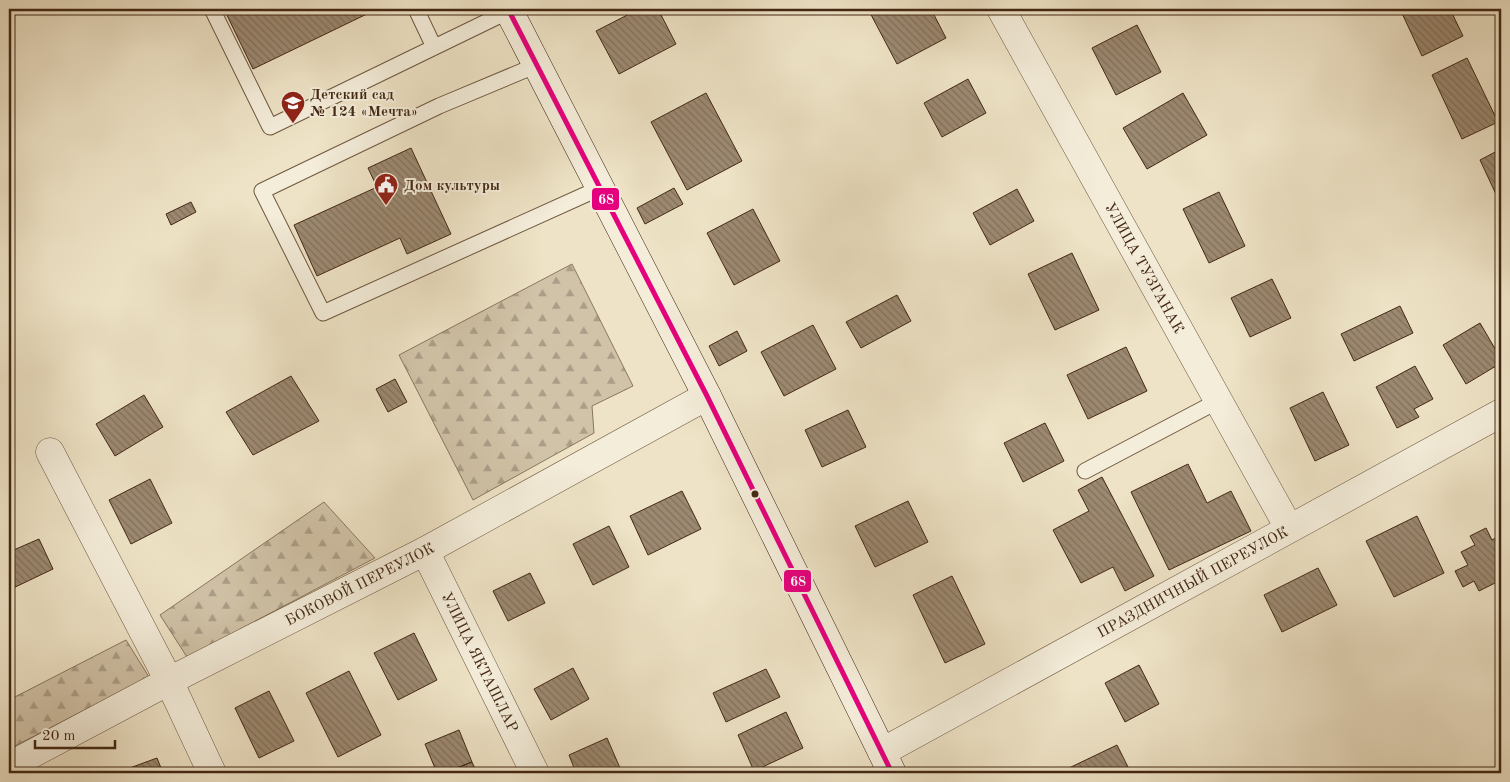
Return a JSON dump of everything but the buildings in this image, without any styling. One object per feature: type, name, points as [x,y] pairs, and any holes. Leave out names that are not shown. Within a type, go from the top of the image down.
[{"type":"street","name":"УЛИЦА ТУЗГАНАК","points":[[1001,9],[1289,528]]},
{"type":"street","points":[[508,10],[707,396],[887,762]]},
{"type":"street","name":"БОКОВОЙ ПЕРЕУЛОК","points":[[9,766],[169,681],[425,551],[707,396]]},
{"type":"street","name":"ПРАЗДНИЧНЫЙ ПЕРЕУЛОК","points":[[887,762],[1289,528],[1501,412]]},
{"type":"street","points":[[50,452],[169,681],[212,773]]},
{"type":"street","name":"УЛИЦА ЯКТАШЛАР","points":[[425,551],[535,773]]},
{"type":"lane","points":[[212,9],[270,127],[508,10]]},
{"type":"lane","points":[[416,9],[434,47]]},
{"type":"lane","points":[[537,64],[439,106],[262,191],[323,313],[600,188]]},
{"type":"lane","points":[[1085,471],[1218,401]]},
{"type":"green space","points":[[572,264],[633,386],[592,406],[594,433],[473,500],[399,355]]},
{"type":"green space","points":[[324,502],[375,558],[187,657],[160,615]]},
{"type":"green space","points":[[126,640],[149,677],[9,749],[9,700]]},
{"type":"transit line","name":"68","points":[[508,9],[707,396],[892,773]]},
{"type":"place","name":"Детский сад № 124 «Мечта»","points":[[293,124]]},
{"type":"place","name":"Дом культуры","points":[[386,206]]}]
